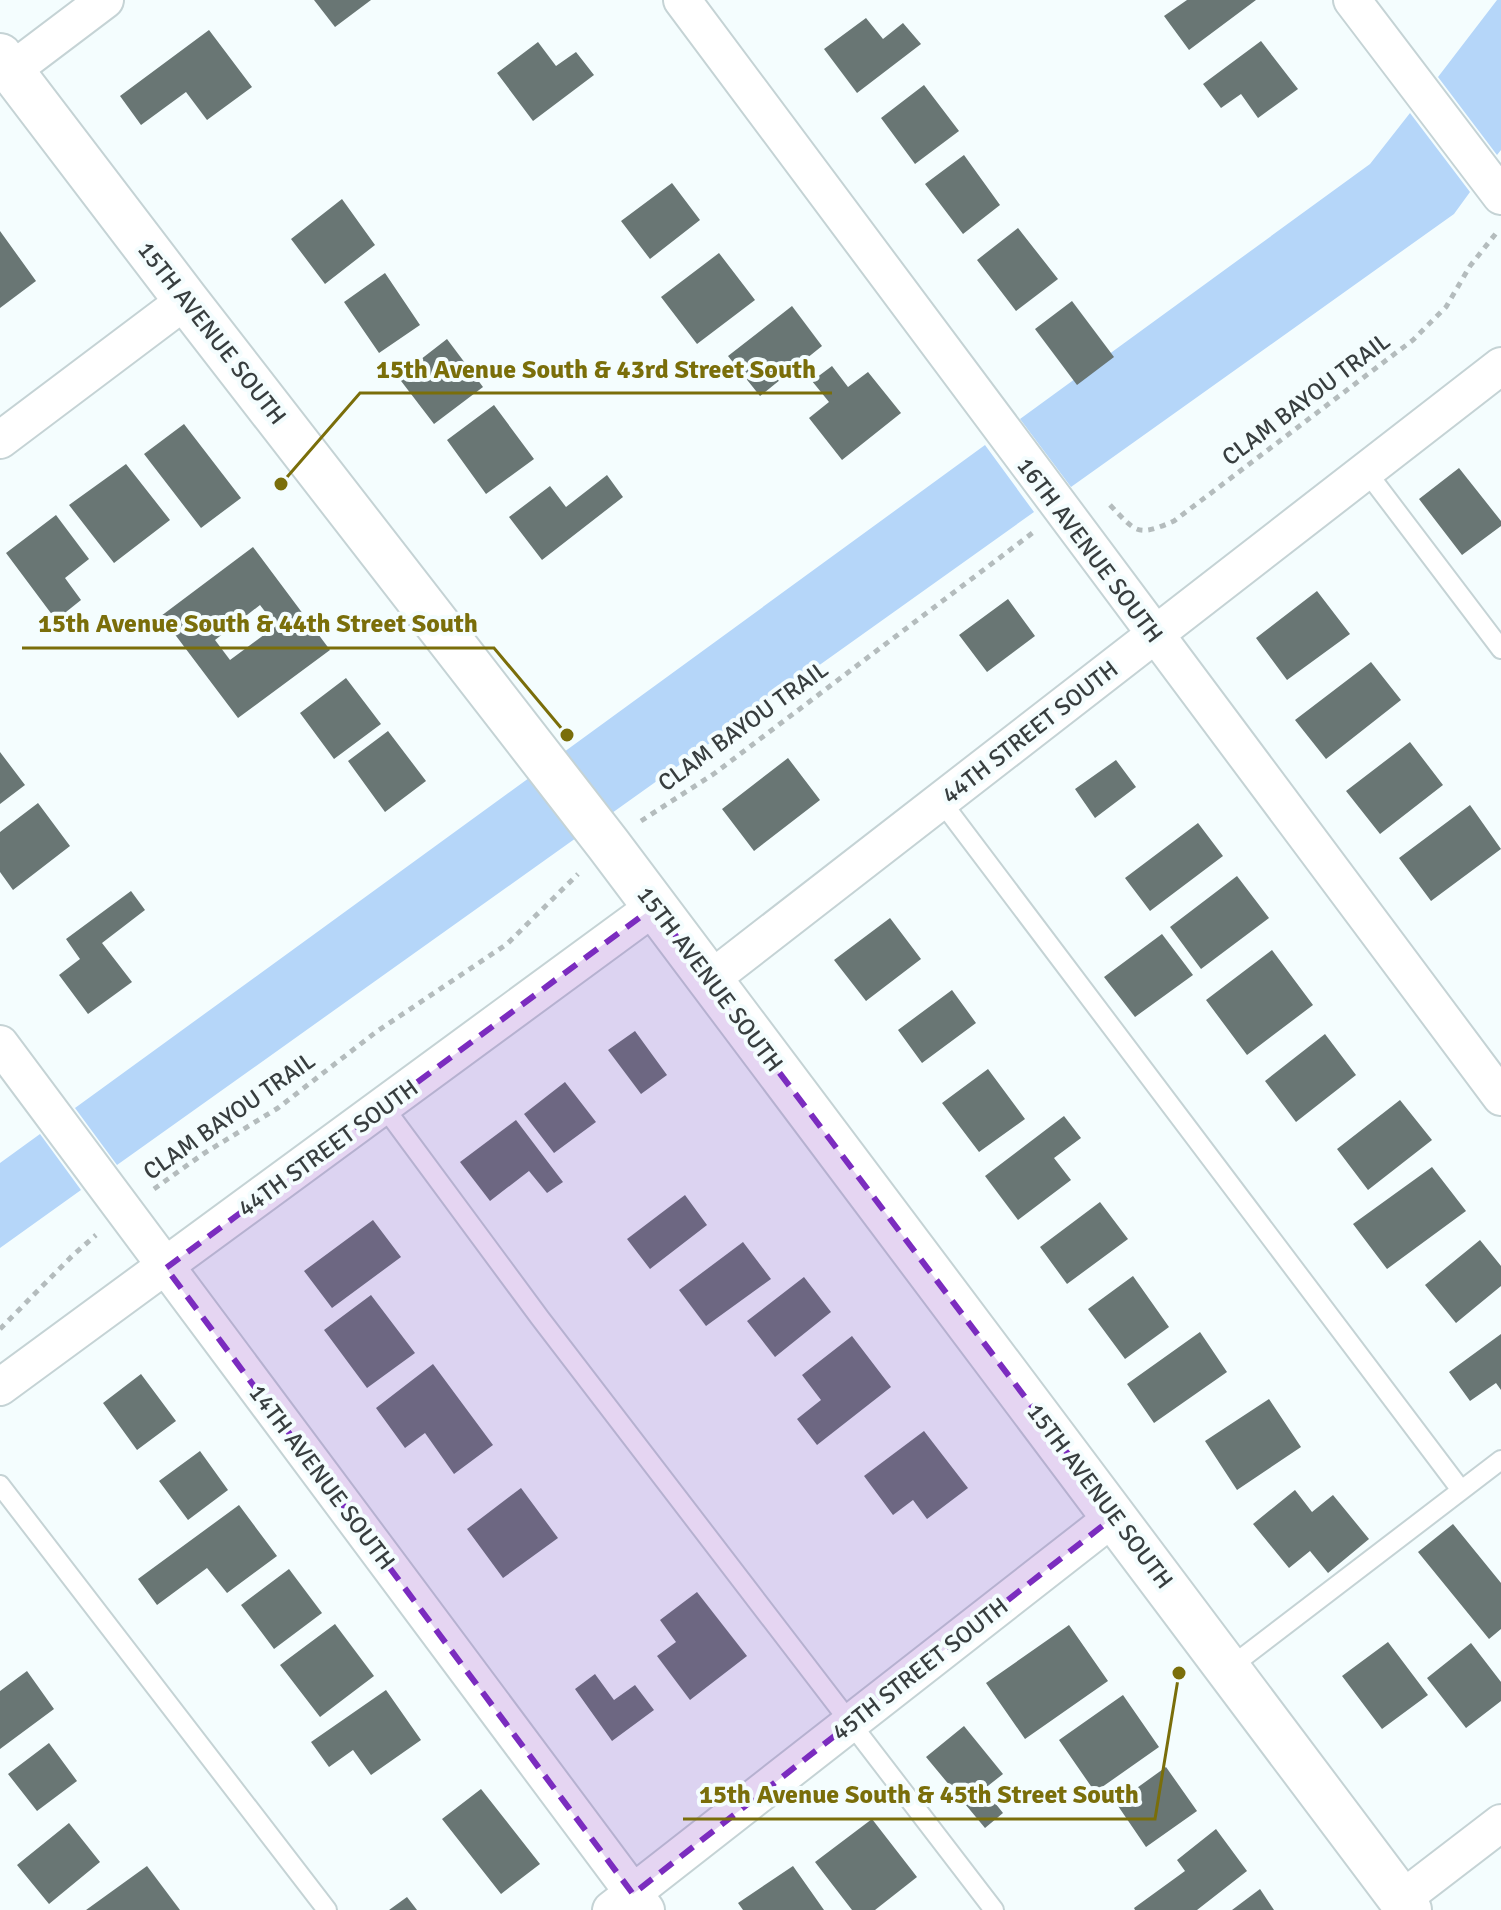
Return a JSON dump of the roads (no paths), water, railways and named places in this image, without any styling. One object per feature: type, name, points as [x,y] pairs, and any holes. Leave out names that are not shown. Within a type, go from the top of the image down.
[{"type":"street","points":[[6,64],[105,0]]},
{"type":"street","name":"16TH AVENUE SOUTH","points":[[682,0],[1501,1097]]},
{"type":"street","points":[[1352,0],[1501,196]]},
{"type":"street","name":"15TH AVENUE SOUTH","points":[[6,64],[711,979],[1405,1904]]},
{"type":"street","points":[[0,440],[186,300]]},
{"type":"street","name":"44TH STREET SOUTH","points":[[711,979],[1501,366]]},
{"type":"street","name":"44TH STREET SOUTH","points":[[0,1387],[654,907]]},
{"type":"street","name":"14TH AVENUE SOUTH","points":[[0,1044],[630,1905]]},
{"type":"street","name":"45TH STREET SOUTH","points":[[630,1905],[851,1723],[1115,1516]]},
{"type":"street","points":[[1405,1904],[1501,1823]]},
{"type":"lane","points":[[1366,471],[1501,649]]},
{"type":"lane","points":[[941,801],[1461,1490]]},
{"type":"lane","points":[[384,1107],[540,1318],[994,1910]]},
{"type":"lane","points":[[1229,1668],[1501,1460]]},
{"type":"lane","points":[[0,1485],[327,1910]]},
{"type":"water","points":[[1497,0],[1501,0],[1501,150],[1497,155],[1438,77]]},
{"type":"water","points":[[1410,113],[1470,192],[1454,214],[1071,487],[1020,419],[1370,164]]},
{"type":"water","points":[[985,445],[1034,512],[612,813],[564,752]]},
{"type":"water","points":[[529,778],[576,838],[117,1165],[75,1108]]},
{"type":"water","points":[[40,1134],[81,1190],[0,1248],[0,1163]]},
{"type":"place","name":"15th Avenue South & 43rd Street South","points":[[281,484]]},
{"type":"place","name":"15th Avenue South & 44th Street South","points":[[567,735]]},
{"type":"place","name":"15th Avenue South & 45th Street South","points":[[1179,1673]]}]
